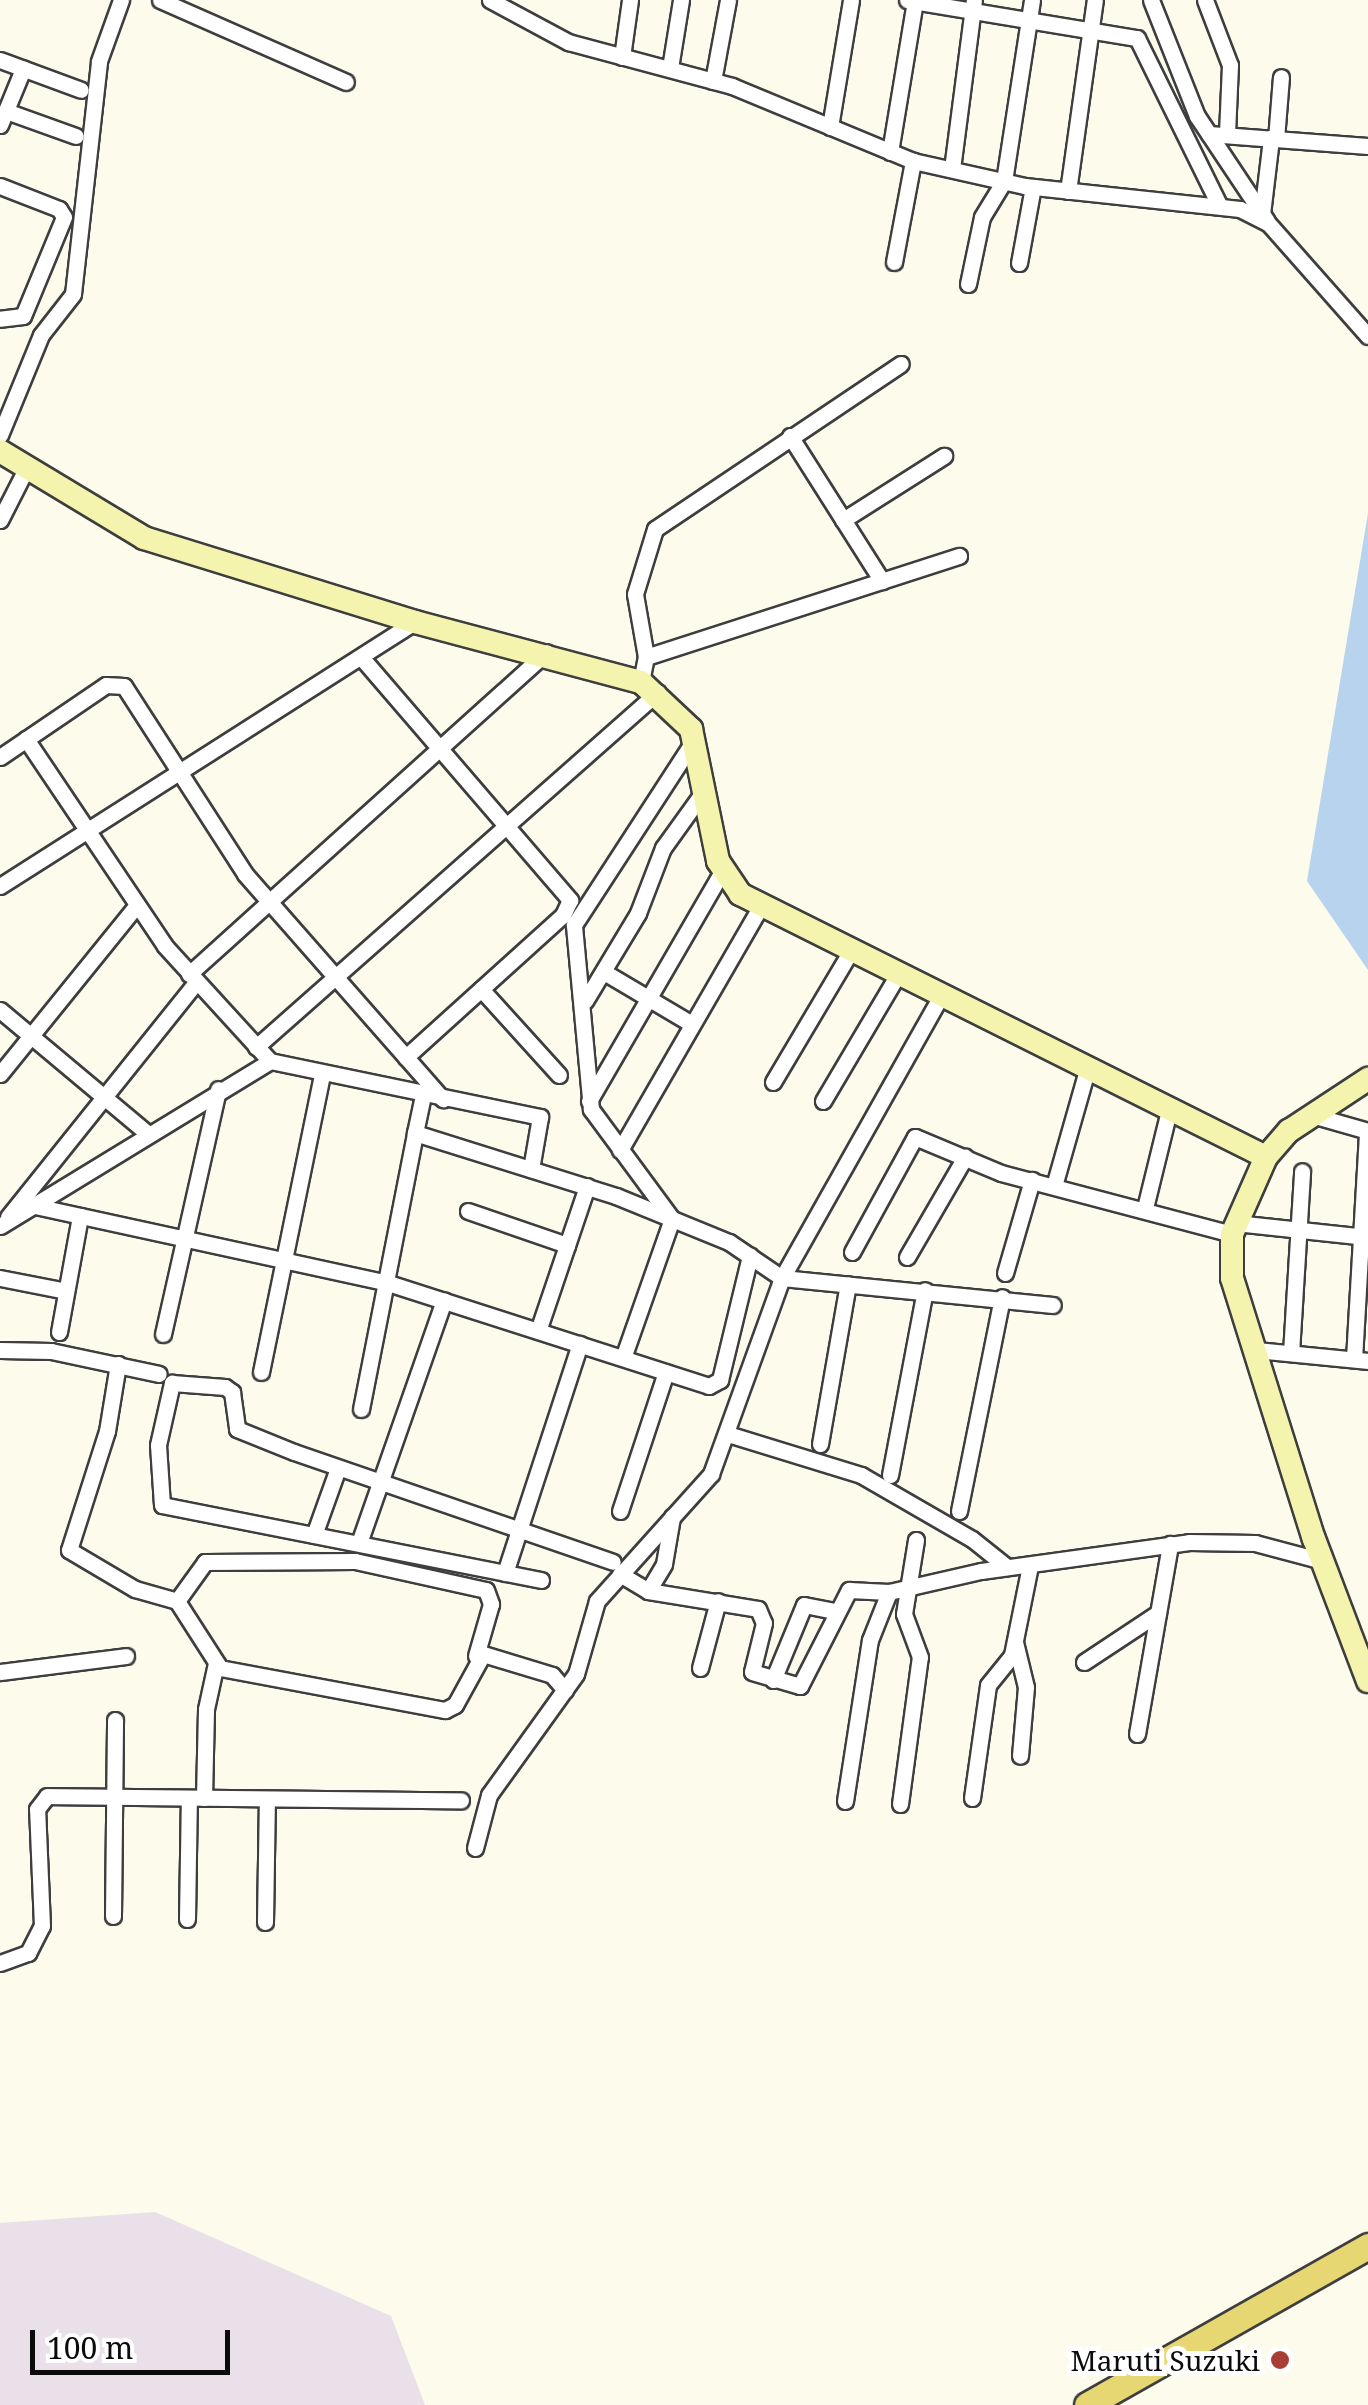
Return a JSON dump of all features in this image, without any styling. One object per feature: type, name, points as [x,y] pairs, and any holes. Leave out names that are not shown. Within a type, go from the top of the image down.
[{"type":"main road","points":[[1088,2405],[1368,2246]]},
{"type":"street","points":[[0,435],[41,335],[72,294],[99,60],[120,0]]},
{"type":"street","points":[[160,0],[346,82]]},
{"type":"street","points":[[490,0],[542,32],[568,42],[713,81],[912,161],[1033,187],[1219,206],[1265,219]]},
{"type":"street","points":[[622,57],[630,0]]},
{"type":"street","points":[[670,68],[680,0]]},
{"type":"street","points":[[713,81],[728,0]]},
{"type":"street","points":[[830,128],[851,0]]},
{"type":"street","points":[[907,0],[973,5],[1137,38],[1219,206]]},
{"type":"street","points":[[968,284],[982,218],[1004,180],[1032,0]]},
{"type":"street","points":[[1068,191],[1095,0]]},
{"type":"street","points":[[1152,0],[1209,134],[1265,219],[1368,336]]},
{"type":"street","points":[[1205,0],[1230,65],[1226,135]]},
{"type":"street","points":[[890,152],[915,1]]},
{"type":"street","points":[[952,170],[973,5]]},
{"type":"street","points":[[0,60],[82,90]]},
{"type":"street","points":[[24,69],[3,118],[76,136]]},
{"type":"street","points":[[1265,219],[1281,76]]},
{"type":"street","points":[[1209,134],[1368,146]]},
{"type":"street","points":[[894,262],[912,161]]},
{"type":"street","points":[[0,186],[59,210],[64,217],[23,316],[0,318]]},
{"type":"street","points":[[1020,263],[1033,187]]},
{"type":"street","points":[[649,687],[635,594],[654,530],[901,364]]},
{"type":"street","points":[[790,436],[882,580]]},
{"type":"street","points":[[0,452],[144,538],[415,622],[546,652],[649,687],[680,712],[694,739],[722,872],[740,894],[1266,1158]]},
{"type":"street","points":[[843,520],[944,456]]},
{"type":"street","points":[[0,520],[26,468]]},
{"type":"street","points":[[646,657],[958,556]]},
{"type":"street","points":[[0,886],[415,622]]},
{"type":"street","points":[[270,1061],[218,1089],[0,1226],[104,1098],[192,978],[270,902],[546,652]]},
{"type":"street","points":[[361,657],[437,749],[508,822],[570,904],[406,1057]]},
{"type":"street","points":[[0,757],[118,683],[129,690],[245,874],[442,1099]]},
{"type":"street","points":[[256,1047],[508,822],[649,687]]},
{"type":"street","points":[[26,739],[90,830],[136,906],[192,978],[270,1061],[322,1076],[540,1116],[531,1169]]},
{"type":"street","points":[[672,1218],[620,1150],[589,1101],[576,915],[694,739]]},
{"type":"street","points":[[585,1001],[604,972],[664,848],[704,791]]},
{"type":"street","points":[[589,1101],[722,872]]},
{"type":"street","points":[[620,1150],[762,904]]},
{"type":"street","points":[[0,1074],[136,906]]},
{"type":"street","points":[[773,1082],[852,949]]},
{"type":"street","points":[[604,972],[692,1024]]},
{"type":"street","points":[[823,1101],[898,974]]},
{"type":"street","points":[[481,989],[560,1075]]},
{"type":"street","points":[[475,1848],[488,1795],[565,1690],[595,1604],[616,1568],[672,1518],[711,1474],[782,1278],[940,996]]},
{"type":"street","points":[[0,1010],[148,1133]]},
{"type":"street","points":[[1054,1186],[1087,1070]]},
{"type":"street","points":[[261,1372],[288,1259],[322,1076]]},
{"type":"street","points":[[1360,1084],[1319,1110],[1266,1158],[1234,1228],[1232,1278],[1315,1541],[1368,1680]]},
{"type":"street","points":[[163,1334],[218,1089]]},
{"type":"street","points":[[360,1408],[423,1095]]},
{"type":"street","points":[[1144,1208],[1168,1110]]},
{"type":"street","points":[[1256,1350],[1361,1360],[1368,1131],[1319,1110]]},
{"type":"street","points":[[415,1133],[587,1186],[672,1218],[750,1256],[782,1278],[1053,1305]]},
{"type":"street","points":[[852,1252],[910,1142],[921,1138],[1032,1180],[1234,1228],[1365,1236]]},
{"type":"street","points":[[907,1257],[965,1156]]},
{"type":"street","points":[[1290,1353],[1302,1171]]},
{"type":"street","points":[[1005,1273],[1032,1180]]},
{"type":"street","points":[[538,1331],[587,1186]]},
{"type":"street","points":[[35,1206],[385,1282],[666,1372],[718,1384],[750,1256]]},
{"type":"street","points":[[468,1211],[567,1245]]},
{"type":"street","points":[[60,1332],[80,1216]]},
{"type":"street","points":[[623,1358],[672,1218]]},
{"type":"street","points":[[0,1278],[66,1291]]},
{"type":"street","points":[[820,1444],[848,1284]]},
{"type":"street","points":[[890,1476],[925,1290]]},
{"type":"street","points":[[959,1511],[1002,1297]]},
{"type":"street","points":[[359,1543],[444,1300]]},
{"type":"street","points":[[505,1573],[580,1344]]},
{"type":"street","points":[[0,1350],[118,1364],[160,1374]]},
{"type":"street","points":[[118,1364],[107,1431],[69,1550],[135,1589],[177,1601],[216,1663],[279,1681],[445,1710],[455,1705],[476,1656],[491,1604],[486,1590],[354,1560],[244,1566],[205,1562],[177,1601]]},
{"type":"street","points":[[620,1511],[666,1372]]},
{"type":"street","points":[[541,1580],[159,1502],[158,1446],[172,1383],[225,1388],[232,1392],[237,1429],[616,1568],[648,1591],[718,1601],[761,1613],[752,1672],[773,1680],[805,1684],[849,1590],[889,1592],[1006,1567],[1170,1544],[1315,1541]]},
{"type":"street","points":[[728,1434],[861,1475],[972,1539],[1006,1567]]},
{"type":"street","points":[[314,1535],[338,1468]]},
{"type":"street","points":[[648,1591],[664,1564],[672,1518]]},
{"type":"street","points":[[900,1804],[920,1658],[905,1623],[916,1540]]},
{"type":"street","points":[[1137,1734],[1170,1544]]},
{"type":"street","points":[[972,1798],[990,1680],[1014,1642],[1030,1566]]},
{"type":"street","points":[[845,1801],[870,1640],[889,1592]]},
{"type":"street","points":[[700,1668],[718,1601]]},
{"type":"street","points":[[773,1680],[804,1605],[836,1611]]},
{"type":"street","points":[[1084,1662],[1158,1613]]},
{"type":"street","points":[[1014,1642],[1026,1687],[1020,1756]]},
{"type":"street","points":[[0,1672],[126,1656]]},
{"type":"street","points":[[476,1656],[552,1676],[565,1690]]},
{"type":"street","points":[[187,1919],[206,1710],[216,1663]]},
{"type":"street","points":[[113,1916],[115,1720]]},
{"type":"street","points":[[0,1962],[28,1954],[42,1926],[40,1798],[460,1800]]},
{"type":"street","points":[[264,1922],[267,1799]]},
{"type":"shaded area","points":[[155,2212],[391,2316],[425,2405],[0,2405],[0,2223]]},
{"type":"water","points":[[1368,513],[1368,970],[1307,881]]},
{"type":"place","name":"Maruti Suzuki","points":[[1280,2360]]}]
